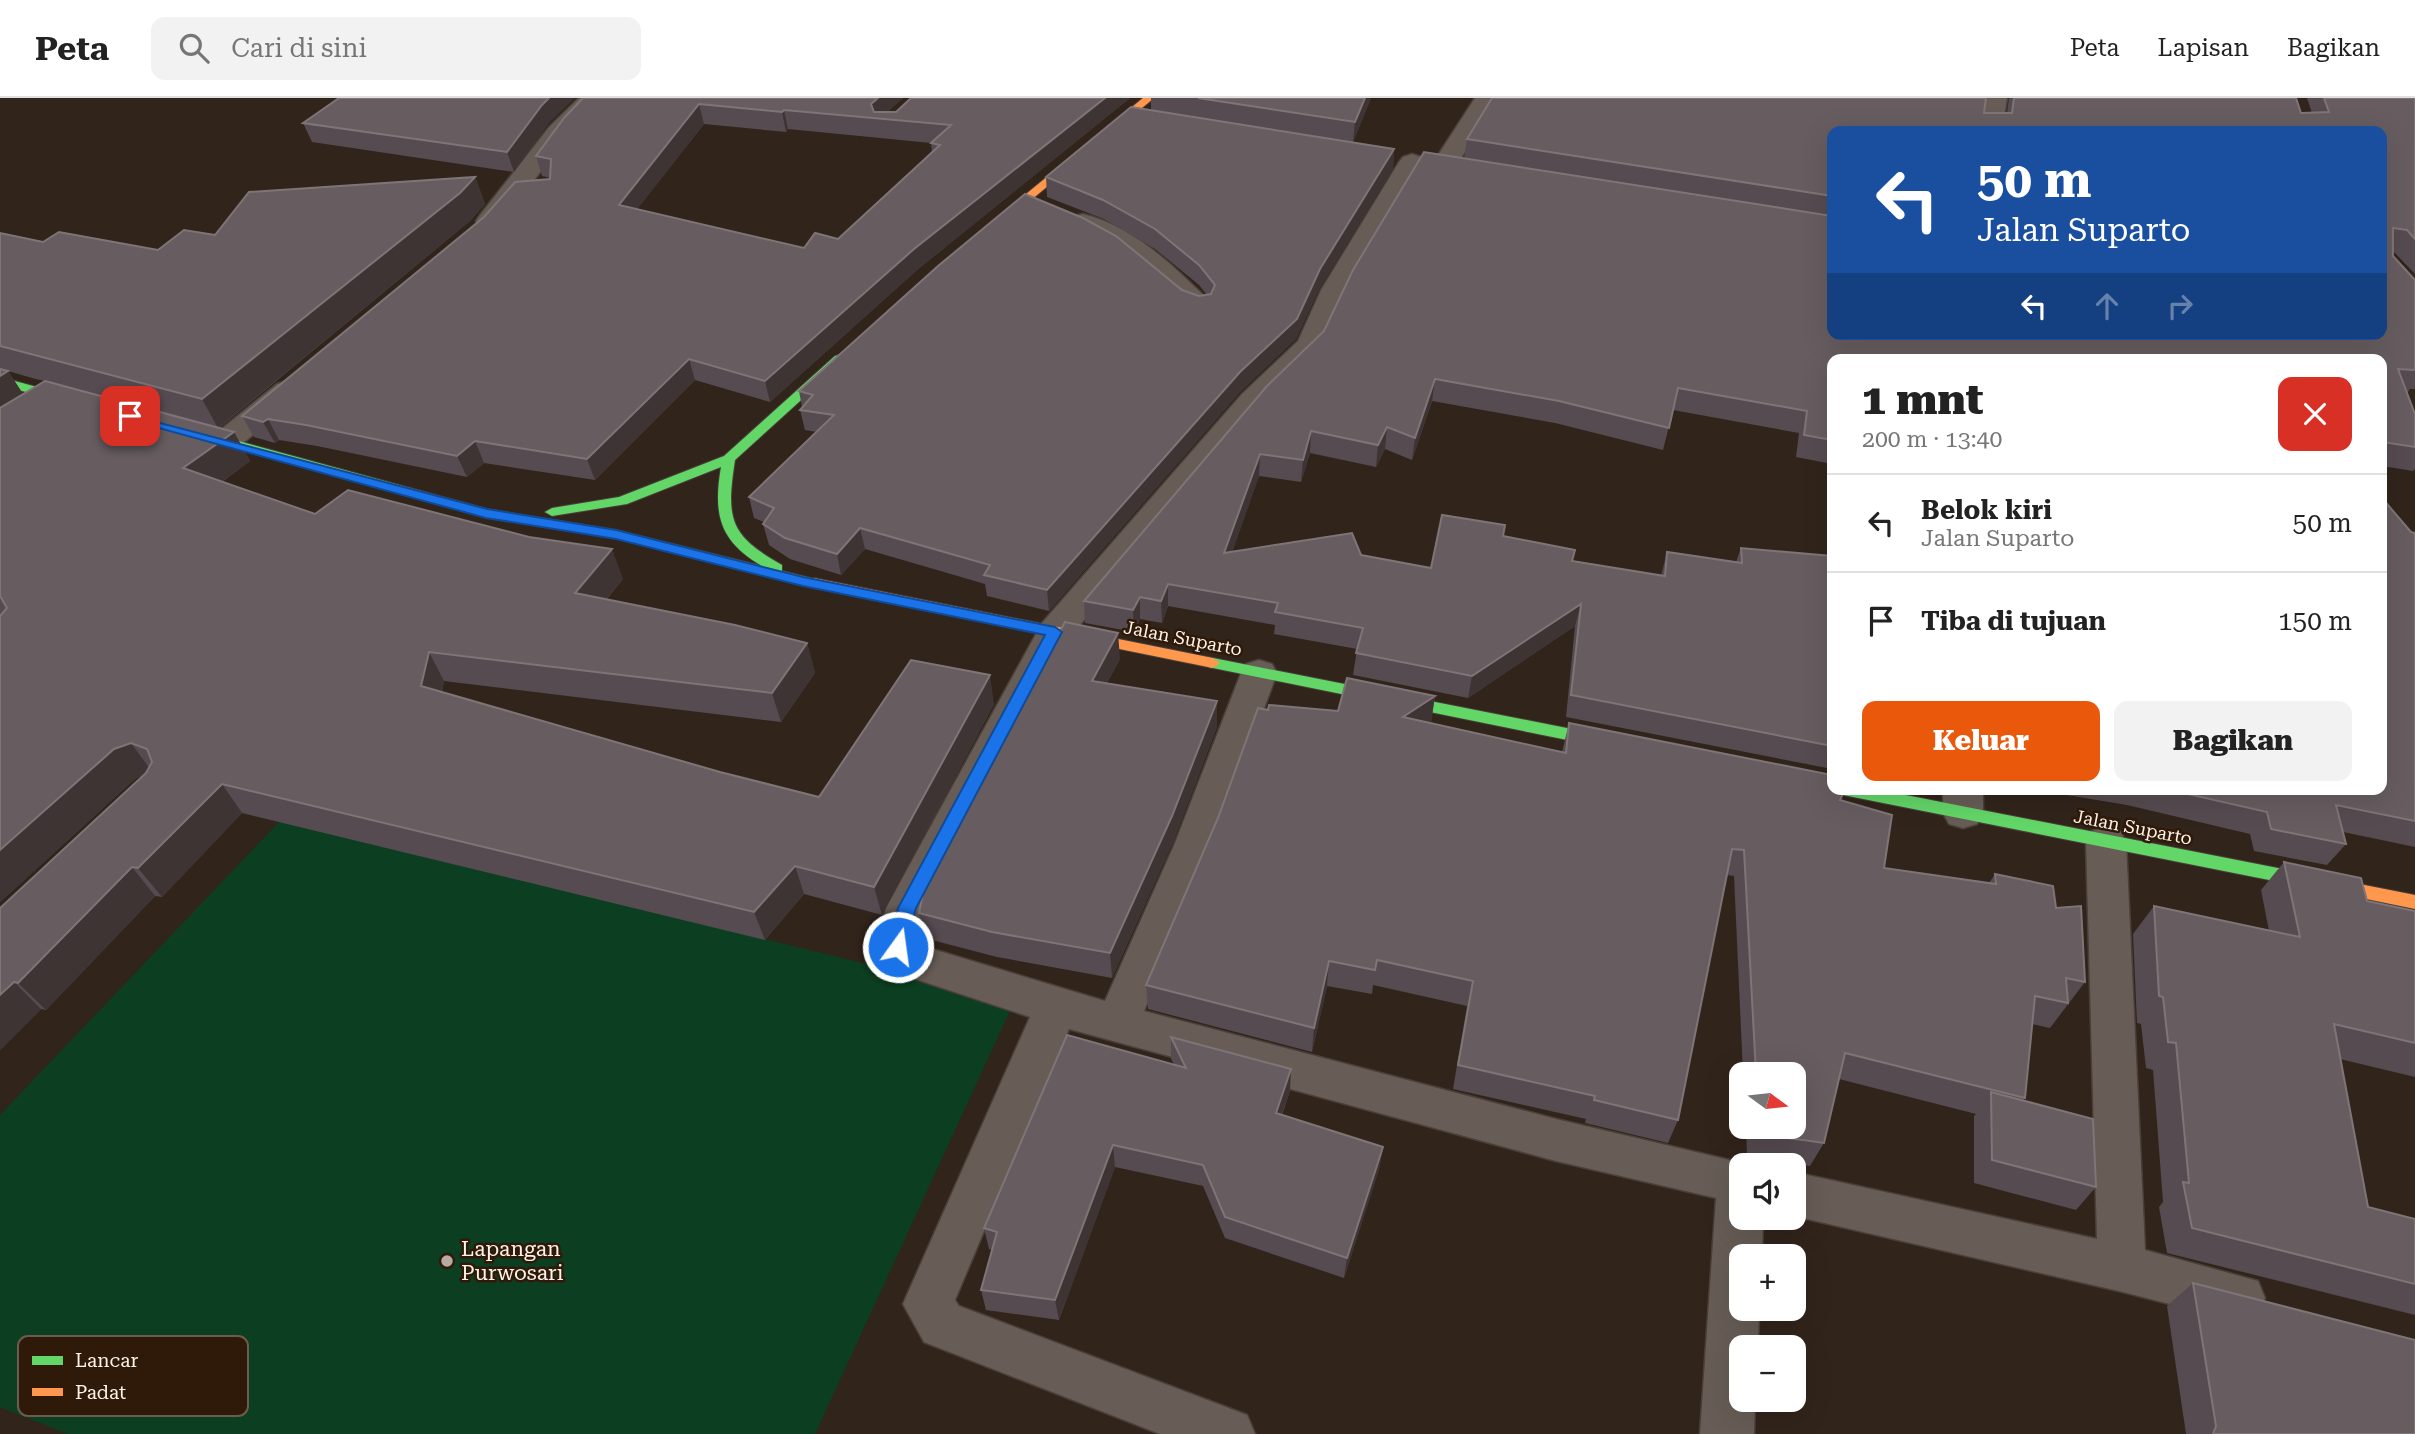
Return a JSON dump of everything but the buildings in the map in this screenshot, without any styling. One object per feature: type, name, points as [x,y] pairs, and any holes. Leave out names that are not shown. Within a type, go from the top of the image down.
[{"type":"street","points":[[472,236],[500,209],[559,131],[593,98]]},
{"type":"street","points":[[982,235],[1044,208],[1128,116],[1149,98]]},
{"type":"street","points":[[1487,98],[1456,168],[1399,160],[1311,345],[1253,400],[1055,632],[907,908],[898,947],[915,961],[1056,1007],[1118,1021],[1556,1140],[1729,1179]]},
{"type":"street","points":[[1991,126],[1995,98]]},
{"type":"street","points":[[1128,116],[1162,121]]},
{"type":"street","points":[[1044,208],[1093,226],[1132,248],[1172,279],[1199,307]]},
{"type":"street","points":[[486,513],[539,514],[622,501],[669,485],[729,459],[852,348]]},
{"type":"street","points":[[225,442],[309,372]]},
{"type":"street","points":[[0,381],[97,407]]},
{"type":"street","points":[[24,418],[59,397]]},
{"type":"street","name":"Jalan Suparto","points":[[174,428],[486,513],[616,534],[803,581],[1628,746]]},
{"type":"street","points":[[729,459],[722,503],[733,534],[757,558],[803,581]]},
{"type":"street","points":[[1118,1021],[1195,843],[1259,673]]},
{"type":"street","name":"Jalan Suparto","points":[[1903,795],[1963,801],[2106,842],[2415,902]]},
{"type":"street","points":[[2106,842],[2122,1239],[2119,1267]]},
{"type":"street","points":[[1056,1007],[928,1304],[942,1324],[1228,1434]]},
{"type":"street","points":[[1806,1197],[2119,1267],[2281,1309]]},
{"type":"street","points":[[1727,1434],[1738,1230]]},
{"type":"green space","name":"Lapangan Purwosari","points":[[280,821],[1015,1000],[815,1434],[68,1434],[23,1416],[248,1416],[248,1336],[18,1336],[18,1414],[0,1407],[0,1115]]},
{"type":"traffic: fast","points":[[552,512],[622,501],[729,459],[839,359]]},
{"type":"traffic: fast","points":[[0,381],[81,403]]},
{"type":"traffic: fast","points":[[193,433],[487,513],[616,534],[814,583]]},
{"type":"traffic: fast","points":[[729,459],[724,496],[728,524],[744,547],[777,568]]},
{"type":"traffic: fast","points":[[1213,663],[1617,744]]},
{"type":"traffic: fast","points":[[1873,795],[2319,883]]},
{"type":"traffic: slow","points":[[991,228],[1149,98]]},
{"type":"traffic: slow","points":[[814,583],[1213,663]]},
{"type":"traffic: slow","points":[[2319,883],[2415,902]]},
{"type":"place","name":"Lapangan Purwosari","points":[[447,1261]]},
{"type":"route","points":[[130,416],[486,513],[616,534],[803,581],[1055,632],[907,908],[898,947]]}]
